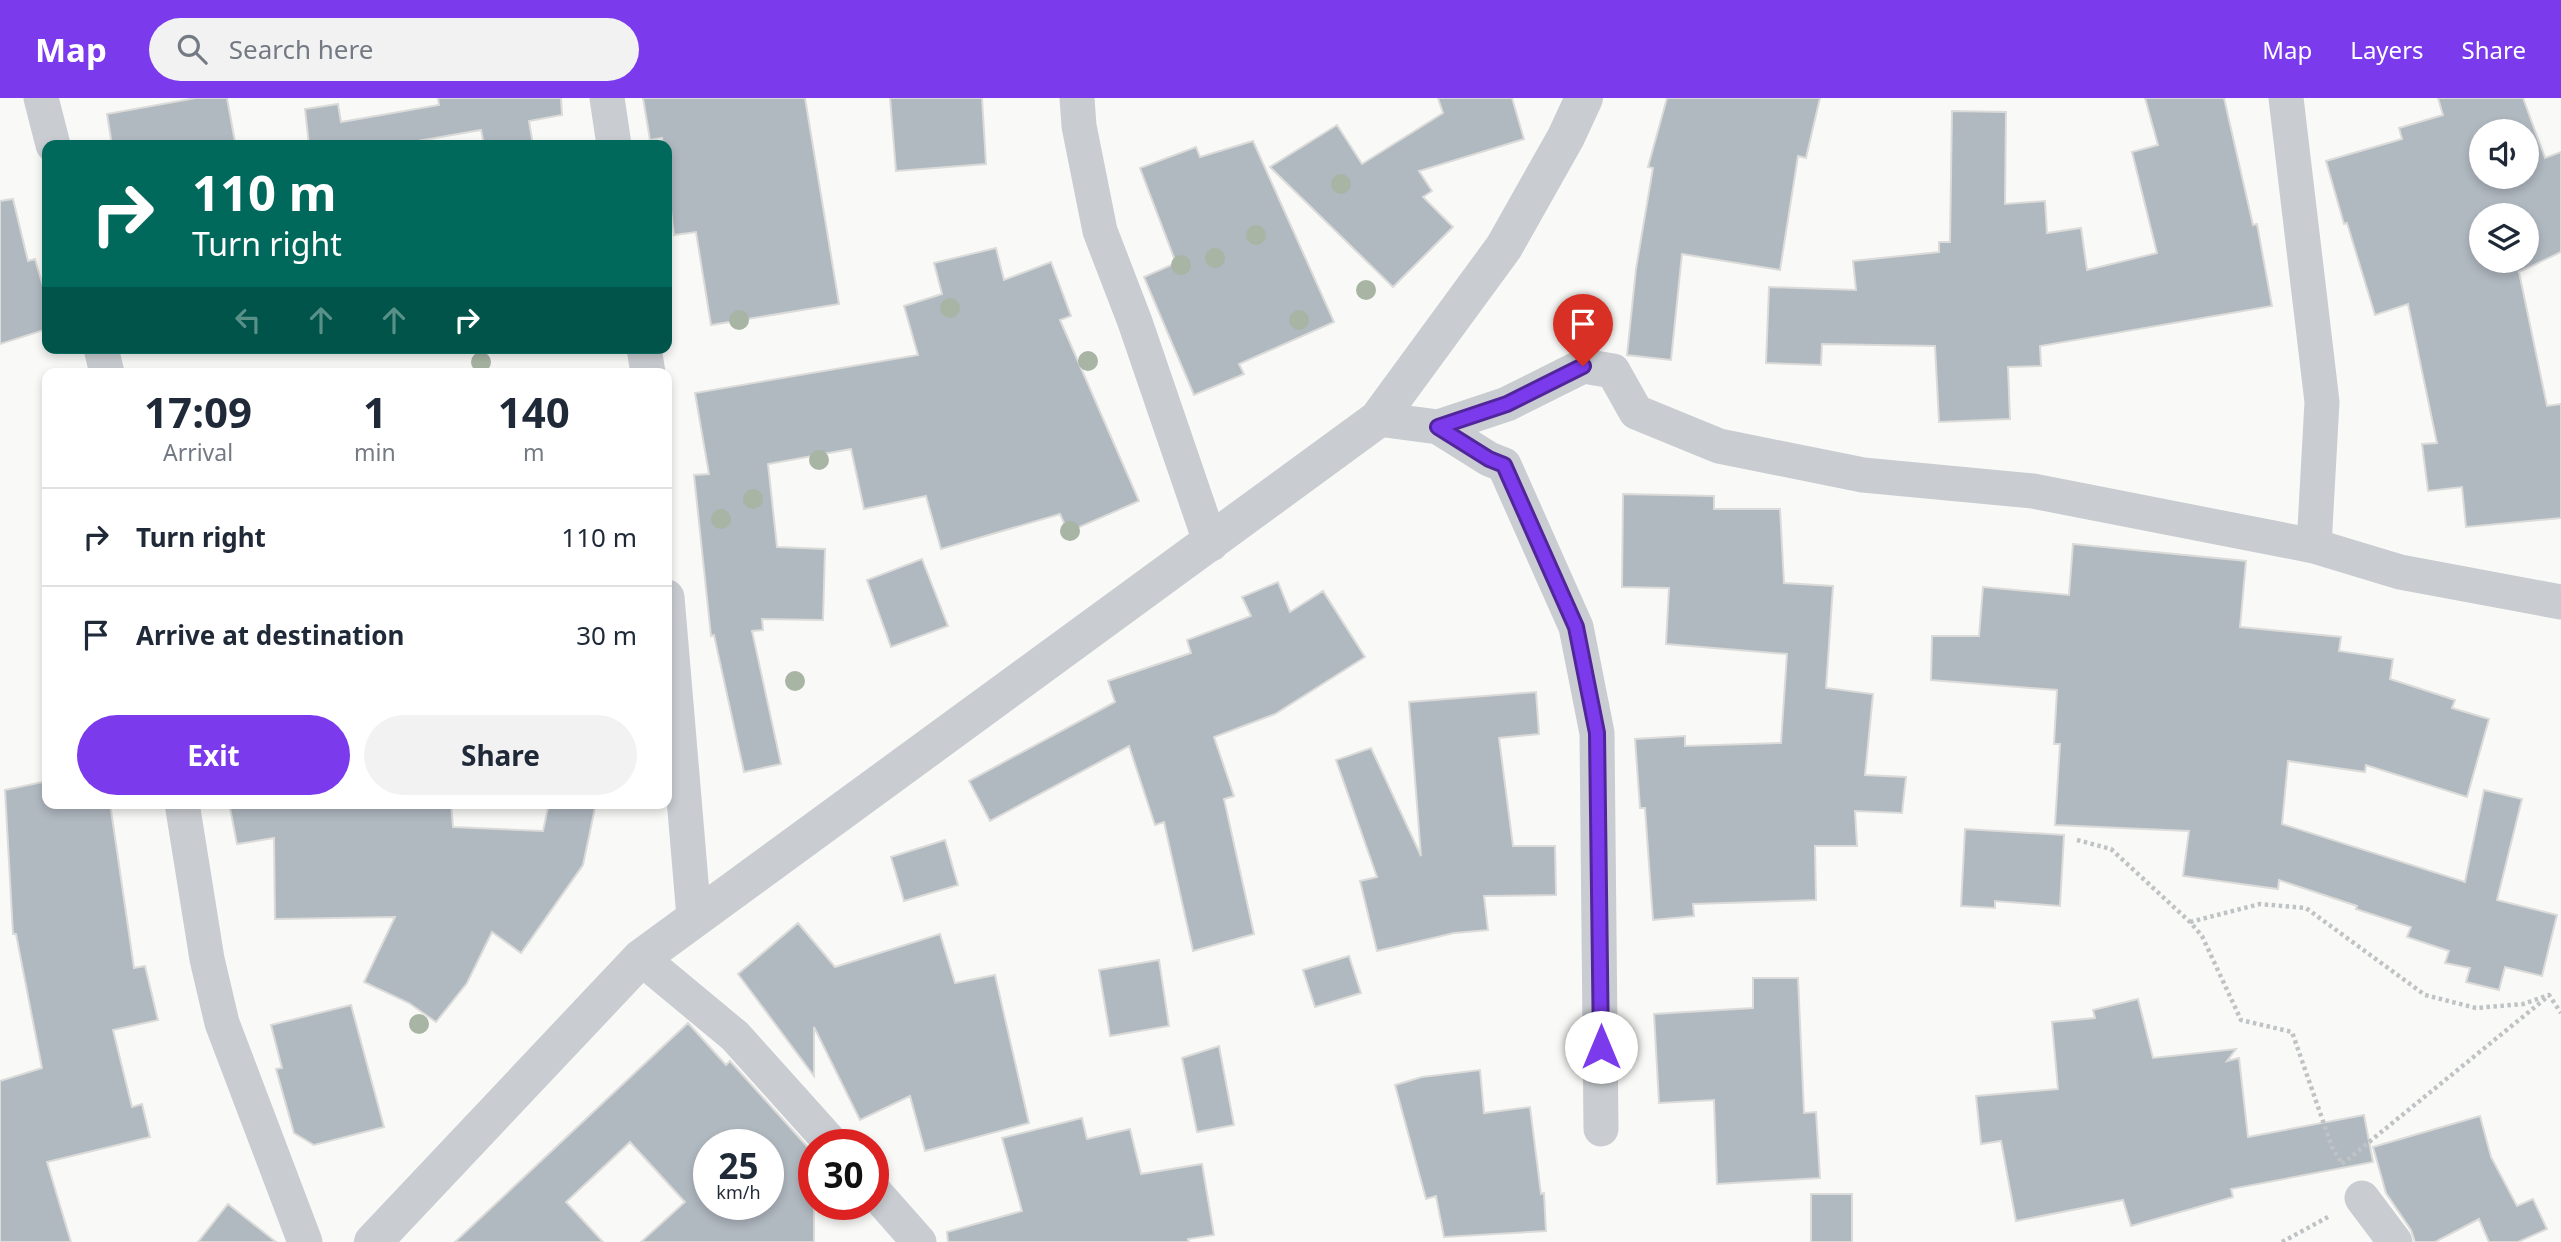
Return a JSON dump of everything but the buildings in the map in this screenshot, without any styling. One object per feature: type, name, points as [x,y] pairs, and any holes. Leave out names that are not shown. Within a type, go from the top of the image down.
[{"type":"street","points":[[41,98],[52,140]]},
{"type":"street","points":[[607,98],[613,140]]},
{"type":"street","points":[[1077,98],[1079,125],[1100,231],[1135,322],[1210,544]]},
{"type":"street","points":[[373,1242],[641,957],[1378,419],[1504,247],[1566,138],[1584,98]]},
{"type":"street","points":[[2286,98],[2322,402],[2314,546]]},
{"type":"street","points":[[1438,427],[1507,404],[1583,366],[1613,371],[1636,412],[1719,446],[1864,475],[2033,491],[2314,546],[2400,572],[2561,602]]},
{"type":"street","points":[[1378,419],[1438,427],[1489,459],[1504,465],[1576,627],[1597,733],[1601,1129]]},
{"type":"street","points":[[672,656],[694,917]]},
{"type":"street","points":[[183,809],[207,959],[222,1023],[305,1242]]},
{"type":"street","points":[[641,957],[735,1036],[819,1129]]},
{"type":"street","points":[[2362,1198],[2395,1242]]},
{"type":"street","points":[[889,1208],[919,1242]]},
{"type":"path","points":[[2077,840],[2110,849],[2190,922],[2202,936],[2241,1020],[2292,1032],[2332,1147],[2362,1198],[2282,1242]]},
{"type":"path","points":[[2190,922],[2260,904],[2306,908],[2425,995],[2476,1008],[2523,1004],[2549,995]]},
{"type":"path","points":[[2549,995],[2561,1013]]},
{"type":"path","points":[[2341,1163],[2549,995]]},
{"type":"route","points":[[1583,366],[1507,404],[1438,427],[1489,459],[1504,465],[1576,627],[1597,733],[1601,1047]]}]
